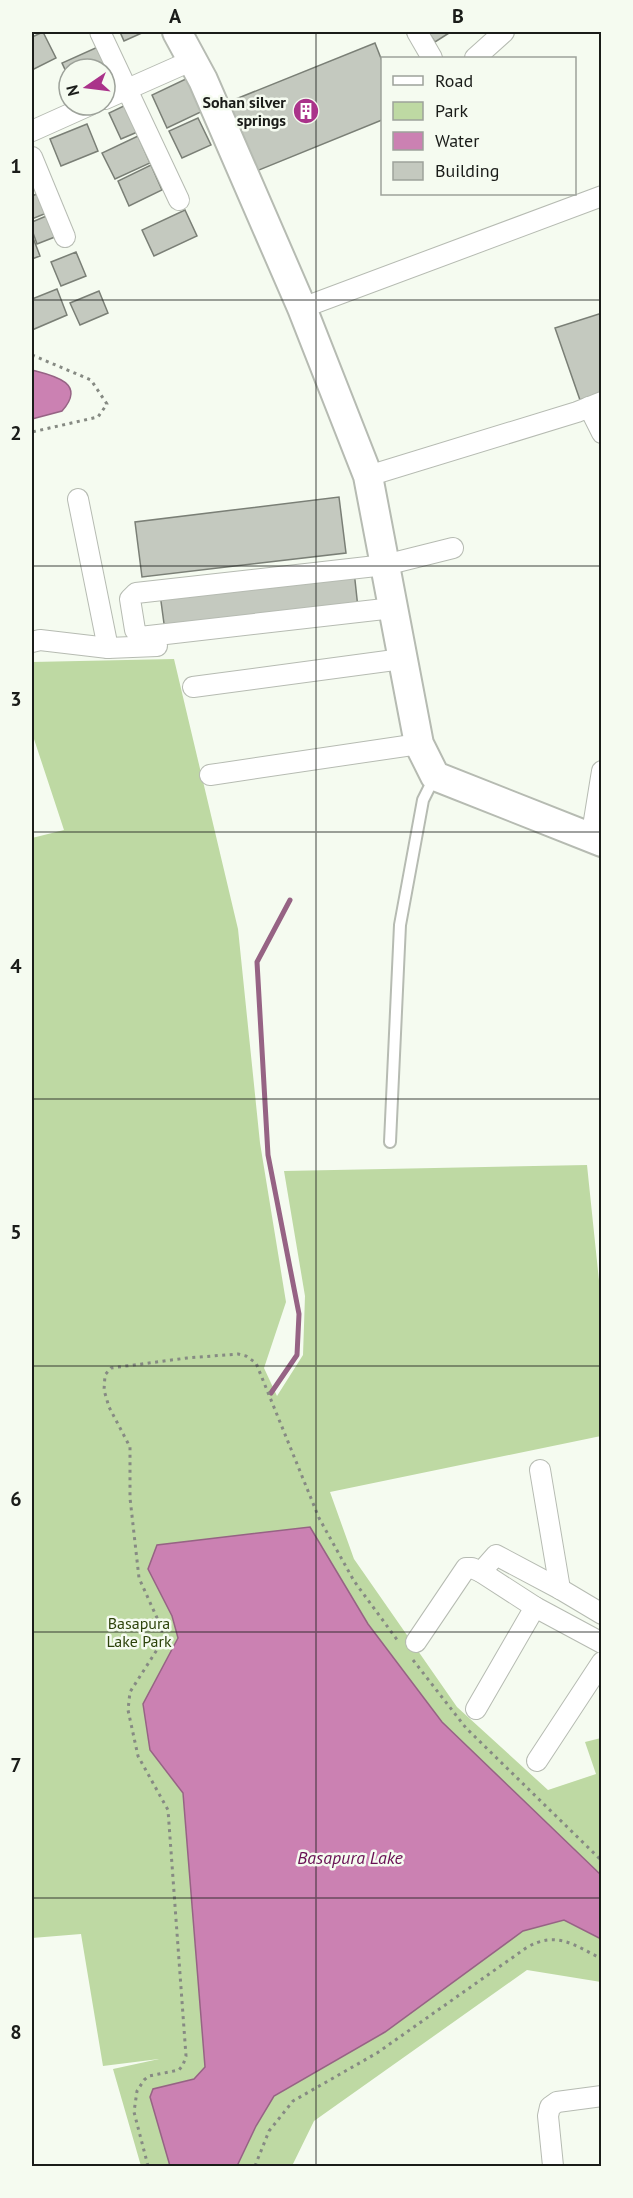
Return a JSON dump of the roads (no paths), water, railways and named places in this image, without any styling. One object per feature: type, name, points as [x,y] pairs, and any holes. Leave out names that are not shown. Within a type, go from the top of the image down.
[{"type":"street","points":[[100,32],[179,200]]},
{"type":"street","points":[[417,32],[431,57]]},
{"type":"street","points":[[476,57],[504,32]]},
{"type":"street","points":[[182,33],[302,308],[368,476],[418,744],[435,776],[596,841],[602,771]]},
{"type":"street","points":[[117,94],[193,60]]},
{"type":"street","points":[[32,131],[63,117]]},
{"type":"street","points":[[32,157],[65,237]]},
{"type":"street","points":[[302,308],[559,202],[602,196]]},
{"type":"street","points":[[368,476],[444,454],[595,404],[602,433]]},
{"type":"street","points":[[78,499],[108,648]]},
{"type":"street","points":[[394,613],[371,612],[140,637],[135,630],[130,599],[136,593],[385,565],[453,548]]},
{"type":"street","points":[[32,642],[40,640],[108,648],[146,647],[394,613]]},
{"type":"street","points":[[193,687],[402,659]]},
{"type":"street","points":[[210,775],[418,744]]},
{"type":"street","points":[[540,1470],[560,1589]]},
{"type":"street","points":[[481,1572],[496,1555],[602,1614]]},
{"type":"street","points":[[410,1650],[466,1568],[481,1572],[535,1607],[602,1644]]},
{"type":"street","points":[[476,1709],[535,1607]]},
{"type":"street","points":[[537,1761],[602,1662]]},
{"type":"street","points":[[553,2166],[548,2116],[550,2106],[557,2102],[602,2096]]},
{"type":"lane","points":[[390,1143],[400,926],[423,800],[435,776]]},
{"type":"water","points":[[32,370],[57,378],[69,387],[71,393],[69,401],[62,411],[32,419]]},
{"type":"water","name":"Basapura Lake","points":[[310,1527],[368,1624],[442,1722],[601,1875],[601,1939],[564,1920],[523,1931],[385,2032],[274,2096],[256,2126],[237,2166],[170,2166],[150,2097],[153,2089],[194,2079],[205,2067],[183,1793],[150,1750],[143,1704],[178,1638],[172,1616],[148,1569],[157,1545]]},
{"type":"waterway","points":[[271,1393],[297,1355],[299,1314],[268,1155],[257,962],[290,900]]},
{"type":"place","name":"Sohan silver springs","points":[[306,111]]},
{"type":"park label","name":"Basapura Lake Park","points":[[139,1632]]}]
